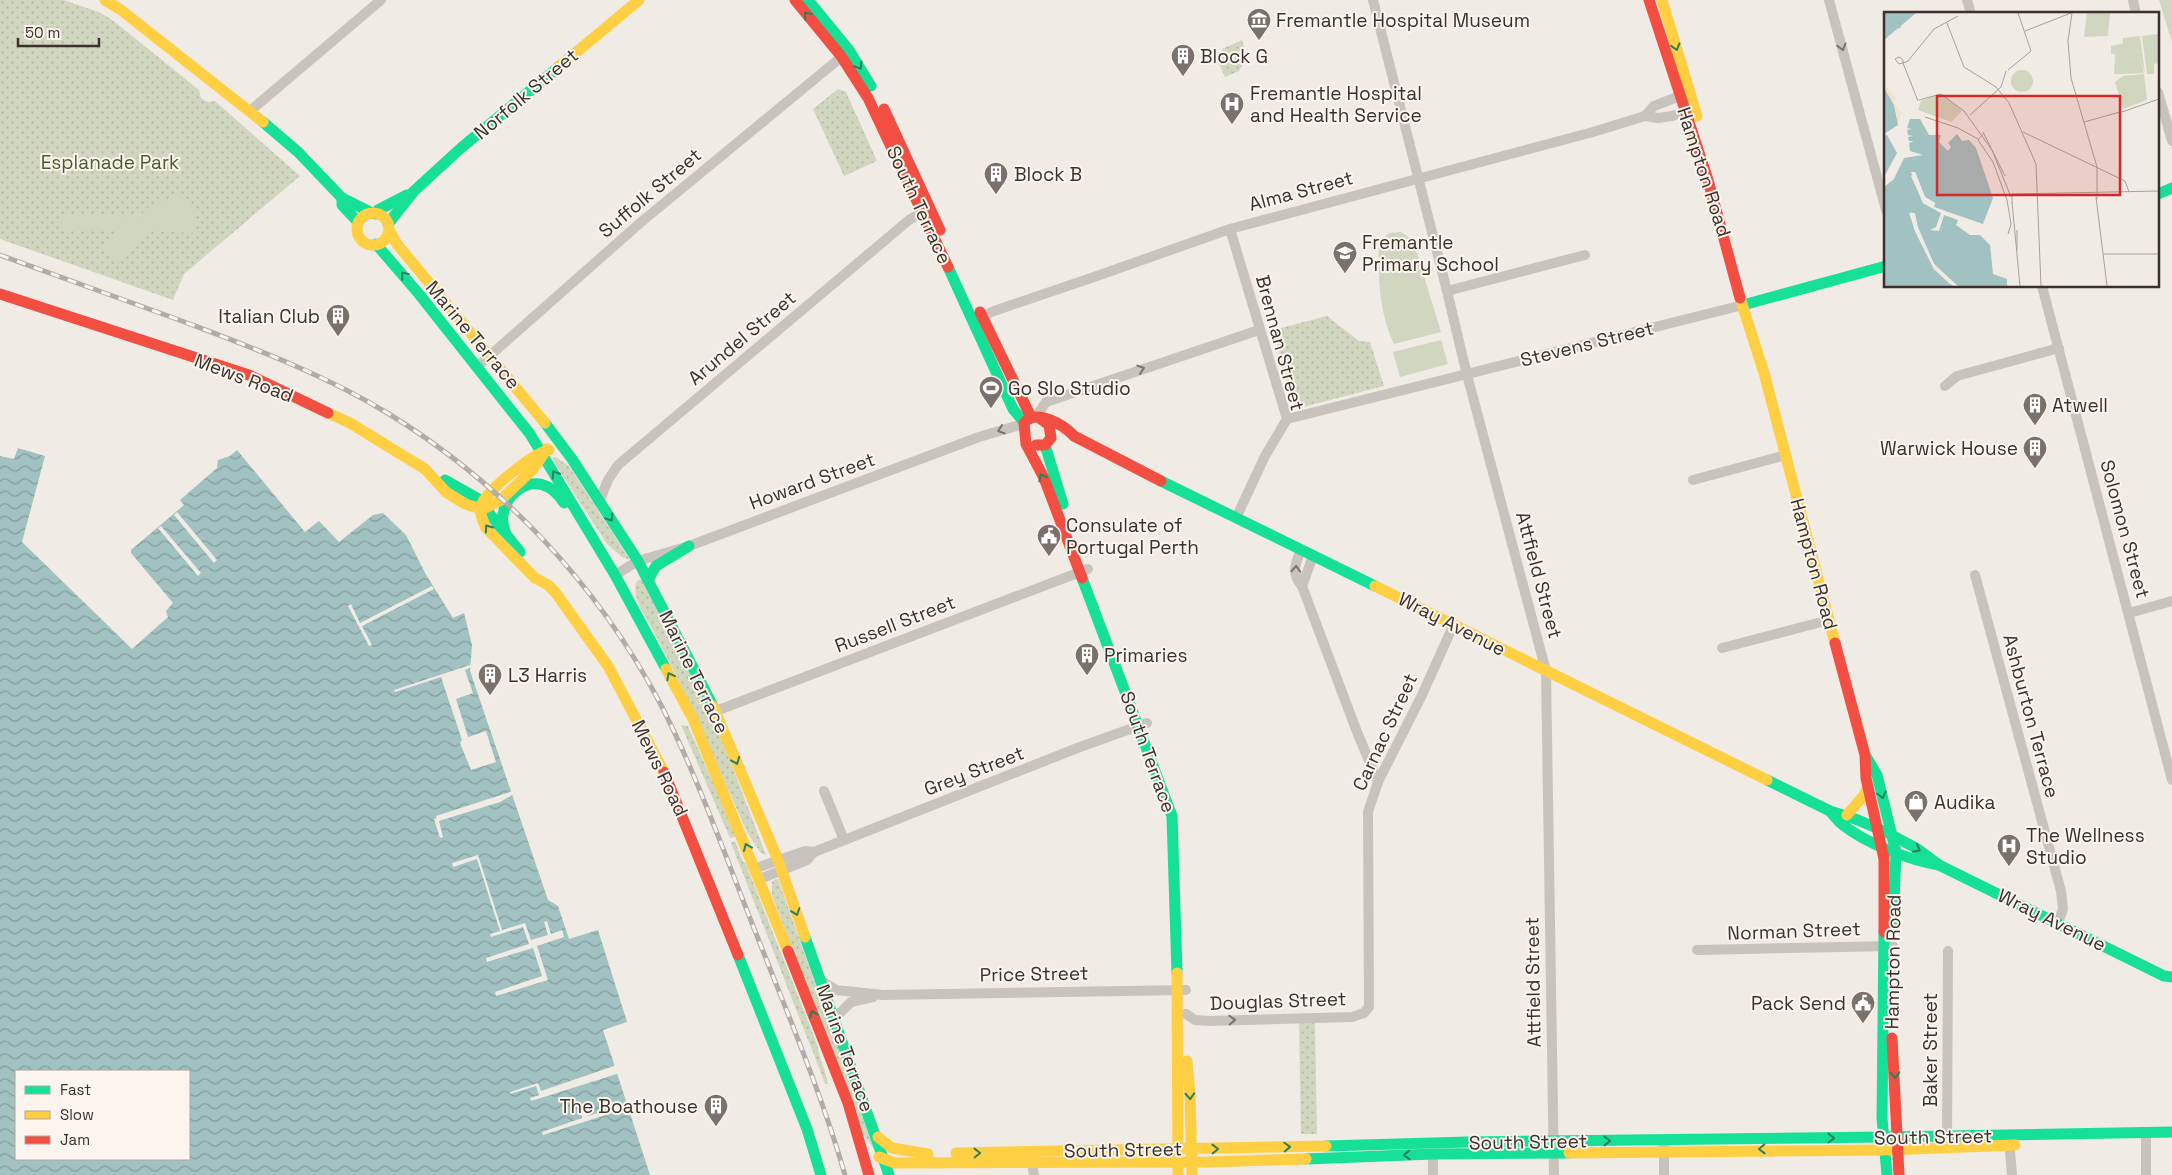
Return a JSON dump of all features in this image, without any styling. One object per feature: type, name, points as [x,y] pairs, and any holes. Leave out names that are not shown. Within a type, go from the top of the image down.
[{"type":"street","name":"Marine Terrace","points":[[105,0],[124,5],[298,152],[342,198],[382,216],[396,244],[490,354],[572,458],[638,561],[716,711],[780,865],[886,1161],[889,1175]]},
{"type":"street","points":[[250,111],[381,0]]},
{"type":"street","name":"Norfolk Street","points":[[388,227],[414,191],[468,142],[639,0]]},
{"type":"street","name":"South Terrace","points":[[795,0],[845,53],[922,212],[977,318]]},
{"type":"street","name":"South Terrace","points":[[808,0],[885,111],[977,318],[1013,409],[1031,420],[1049,425],[1048,441],[1061,498],[1084,571]]},
{"type":"street","name":"Attfield Street","points":[[1373,0],[1447,291],[1466,375],[1546,671],[1554,1175]]},
{"type":"street","name":"Hampton Road","points":[[1649,0],[1690,111],[1747,304],[1760,336],[1764,373],[1865,755],[1868,784],[1884,859],[1899,1175]]},
{"type":"street","name":"Hampton Road","points":[[1662,0],[1684,94]]},
{"type":"street","points":[[1829,0],[1884,203]]},
{"type":"street","name":"Suffolk Street","points":[[477,367],[640,224],[845,53]]},
{"type":"street","name":"Alma Street","points":[[1645,116],[1654,106],[1684,94]]},
{"type":"street","points":[[2160,99],[2172,141]]},
{"type":"street","name":"Alma Street","points":[[977,318],[994,310],[1094,278],[1230,228],[1593,132],[1645,116],[1658,118],[1690,111]]},
{"type":"street","points":[[2160,193],[2172,188]]},
{"type":"street","name":"Norfolk Street","points":[[374,214],[414,191]]},
{"type":"street","name":"Marine Terrace","points":[[342,198],[342,205],[358,222],[357,233],[360,238],[364,242],[376,244],[419,294],[530,434],[584,520],[693,719],[758,873],[848,1103],[869,1175]]},
{"type":"street","name":"Arundel Street","points":[[599,502],[608,480],[618,465],[902,226],[922,212]]},
{"type":"street","points":[[358,222],[362,218],[374,214]]},
{"type":"street","points":[[376,244],[385,239],[388,227]]},
{"type":"street","name":"Brennan Street","points":[[1230,228],[1287,419],[1265,456],[1236,518]]},
{"type":"street","points":[[1447,291],[1586,255]]},
{"type":"street","name":"Stevens Street","points":[[1287,419],[1747,304],[1884,267]]},
{"type":"street","name":"Solomon Street","points":[[2043,288],[2172,780]]},
{"type":"street","name":"Mews Road","points":[[0,294],[249,375],[350,423],[424,469],[432,479],[455,499],[480,503],[482,520],[486,528],[535,578],[548,585],[608,666],[670,782],[803,1120],[821,1175]]},
{"type":"street","points":[[1031,420],[1046,402],[1259,330]]},
{"type":"street","points":[[1945,386],[1957,376],[2059,348]]},
{"type":"street","points":[[508,537],[502,522],[503,509],[539,468],[549,440],[531,411],[530,403]]},
{"type":"street","name":"South Terrace","points":[[1031,420],[1025,438],[1031,458],[1044,478],[1084,571],[1144,725],[1172,816],[1182,990],[1178,1175]]},
{"type":"street","name":"Wray Avenue","points":[[1031,420],[1070,430],[1074,436],[1236,518],[1830,811],[1847,815],[1923,851],[1939,865],[2169,978]]},
{"type":"street","name":"Howard Street","points":[[615,575],[638,561],[689,546],[980,437],[1031,420]]},
{"type":"street","points":[[527,460],[530,450],[530,434]]},
{"type":"street","points":[[1025,438],[1034,444],[1074,436]]},
{"type":"street","points":[[480,503],[494,505],[502,499],[543,455]]},
{"type":"street","points":[[480,503],[527,460],[543,455],[572,458]]},
{"type":"street","points":[[1693,480],[1786,456]]},
{"type":"street","points":[[516,494],[531,484],[545,484],[555,491],[565,504],[584,520]]},
{"type":"street","points":[[480,503],[508,537],[544,575],[548,585]]},
{"type":"street","points":[[648,580],[656,566],[689,546]]},
{"type":"street","points":[[1301,550],[1295,564],[1297,580],[1302,586],[1357,732],[1378,782]]},
{"type":"street","points":[[1302,586],[1313,556]]},
{"type":"street","name":"Russell Street","points":[[716,711],[1084,571]]},
{"type":"street","name":"Ashburton Terrace","points":[[1975,575],[2061,891],[2063,909],[2058,923]]},
{"type":"street","points":[[2129,613],[2172,601]]},
{"type":"street","points":[[1722,648],[1829,620]]},
{"type":"street","name":"Carnac Street","points":[[1369,1007],[1368,812],[1378,782],[1422,696],[1453,626]]},
{"type":"street","name":"Grey Street","points":[[758,873],[780,865],[805,850],[814,852],[1080,747],[1144,725]]},
{"type":"street","name":"Hampton Road","points":[[1865,755],[1876,775],[1896,852],[1888,946],[1883,1137],[1887,1175]]},
{"type":"street","points":[[1847,815],[1865,794],[1868,784]]},
{"type":"street","points":[[824,791],[844,840]]},
{"type":"street","name":"Wray Avenue","points":[[1830,811],[1843,825],[1882,846],[1920,863],[1939,865]]},
{"type":"street","name":"Norman Street","points":[[1697,950],[1888,946]]},
{"type":"street","name":"Baker Street","points":[[1947,1148],[1948,951]]},
{"type":"street","name":"Price Street","points":[[820,979],[836,990],[884,995],[1182,990]]},
{"type":"street","name":"South Terrace","points":[[1182,990],[1186,1014],[1192,1175]]},
{"type":"street","name":"Price Street","points":[[835,1018],[851,1002],[884,995]]},
{"type":"street","name":"Douglas Street","points":[[1186,1014],[1195,1020],[1209,1021],[1352,1017],[1364,1013],[1369,1007]]},
{"type":"street","name":"South Street","points":[[1031,1157],[1178,1149],[1664,1146],[1884,1150],[1947,1148],[2009,1141],[2146,1137],[2172,1132]]},
{"type":"street","name":"South Street","points":[[1664,1146],[1947,1136],[2009,1141]]},
{"type":"street","points":[[877,1137],[892,1148],[929,1158]]},
{"type":"street","points":[[2146,1137],[2146,1175]]},
{"type":"street","name":"South Street","points":[[2146,1137],[2172,1142]]},
{"type":"street","points":[[2009,1141],[2012,1175]]},
{"type":"street","points":[[862,1146],[886,1161],[880,1175]]},
{"type":"street","points":[[1664,1146],[1664,1175]]},
{"type":"street","name":"South Street","points":[[886,1161],[894,1155],[929,1158],[1031,1157],[1191,1162],[1433,1154],[1553,1147]]},
{"type":"street","points":[[1433,1154],[1434,1175]]},
{"type":"street","points":[[1031,1157],[1034,1175]]},
{"type":"street","points":[[897,1175],[906,1168],[929,1158]]},
{"type":"green space","name":"Esplanade Park","points":[[0,0],[64,0],[101,13],[115,22],[199,90],[201,98],[208,102],[215,101],[300,176],[184,274],[173,300],[0,239]]},
{"type":"green space","points":[[2159,0],[2172,0],[2172,42]]},
{"type":"green space","points":[[1242,40],[1247,59],[1239,71],[1225,77],[1219,63],[1222,49]]},
{"type":"green space","points":[[838,89],[846,92],[877,161],[844,176],[813,109]]},
{"type":"green space","points":[[177,192],[194,212],[194,233],[153,231],[114,262],[103,250],[107,247],[104,244],[121,230],[61,229],[62,215],[137,217],[157,201],[164,202]]},
{"type":"green space","points":[[1401,232],[1410,238],[1417,253],[1441,332],[1394,344],[1385,320],[1380,295],[1379,243],[1389,233]]},
{"type":"green space","points":[[1327,316],[1359,341],[1370,342],[1384,386],[1299,408],[1293,405],[1273,330]]},
{"type":"green space","points":[[1441,340],[1448,364],[1400,377],[1393,352]]},
{"type":"green space","points":[[555,457],[569,466],[630,560],[622,557],[607,544],[553,460],[552,458]]},
{"type":"green space","points":[[641,579],[710,708],[766,855],[760,852],[747,832],[690,705],[640,606],[635,587],[637,581]]},
{"type":"green space","points":[[681,725],[688,726],[737,836],[730,838]]},
{"type":"green space","points":[[735,841],[817,1044],[828,1084],[825,1084],[731,843]]},
{"type":"green space","points":[[778,879],[874,1149],[863,1134],[772,895],[772,882]]},
{"type":"green space","points":[[1299,1023],[1315,1023],[1317,1134],[1301,1134]]},
{"type":"water","points":[[18,448],[45,456],[22,542],[132,649],[168,617],[166,611],[173,603],[131,553],[131,550],[184,505],[180,500],[217,468],[218,460],[230,456],[237,450],[305,532],[319,521],[339,542],[373,515],[383,513],[406,535],[425,573],[453,618],[464,613],[472,645],[470,671],[548,900],[558,906],[569,939],[598,930],[627,1022],[603,1030],[650,1175],[0,1175],[0,456],[14,459]]},
{"type":"pier","points":[[177,512],[217,560],[214,563],[174,515]]},
{"type":"pier","points":[[161,526],[201,573],[198,576],[158,528]]},
{"type":"pier","points":[[432,586],[434,589],[362,626],[372,645],[369,646],[348,606],[351,604],[360,623]]},
{"type":"pier","points":[[473,664],[472,667],[465,670],[473,693],[456,699],[468,737],[486,731],[496,762],[471,770],[460,743],[462,740],[441,677],[395,692],[394,690]]},
{"type":"pier","points":[[513,791],[514,794],[500,802],[439,821],[443,837],[440,838],[434,819],[437,818],[436,816]]},
{"type":"pier","points":[[478,855],[502,930],[525,923],[531,940],[548,935],[544,922],[547,921],[551,934],[562,930],[564,937],[537,946],[548,980],[496,996],[495,992],[542,976],[533,948],[487,962],[486,958],[529,944],[523,927],[491,937],[490,934],[500,931],[477,859],[453,867],[452,863]]},
{"type":"pier","points":[[617,1065],[620,1073],[531,1101],[530,1098],[539,1095],[536,1086],[510,1094],[510,1092],[538,1083],[541,1091]]},
{"type":"pier","points":[[629,1103],[631,1107],[543,1135],[542,1132],[582,1118],[578,1106],[584,1104],[588,1116]]},
{"type":"railway","points":[[0,255],[235,341],[339,386],[389,414],[471,472],[544,540],[607,617],[635,659],[673,730],[710,816],[803,1052],[836,1144],[845,1175]]},
{"type":"traffic: fast","points":[[808,0],[849,50],[871,86]]},
{"type":"traffic: fast","points":[[388,224],[414,191],[461,148],[561,65]]},
{"type":"traffic: fast","points":[[263,122],[298,152],[342,198],[372,213]]},
{"type":"traffic: fast","points":[[2160,193],[2172,188]]},
{"type":"traffic: fast","points":[[376,214],[378,210],[407,195]]},
{"type":"traffic: fast","points":[[342,198],[342,205],[358,222]]},
{"type":"traffic: fast","points":[[376,244],[419,294],[530,434],[615,575],[666,669]]},
{"type":"traffic: fast","points":[[948,267],[1013,409],[1024,422]]},
{"type":"traffic: fast","points":[[1743,305],[1884,267]]},
{"type":"traffic: fast","points":[[545,423],[572,459],[638,561],[713,706]]},
{"type":"traffic: fast","points":[[1045,445],[1063,504]]},
{"type":"traffic: fast","points":[[445,480],[477,498],[520,552]]},
{"type":"traffic: fast","points":[[1161,481],[1375,586]]},
{"type":"traffic: fast","points":[[505,531],[503,519],[505,507],[511,496],[520,488],[530,484],[542,485],[553,491],[564,503]]},
{"type":"traffic: fast","points":[[648,580],[656,566],[689,546]]},
{"type":"traffic: fast","points":[[1082,578],[1172,816],[1177,973]]},
{"type":"traffic: fast","points":[[1867,758],[1877,775],[1896,852],[1893,925]]},
{"type":"traffic: fast","points":[[1767,780],[1830,811],[1858,820],[1888,833],[1916,848],[1939,865],[2164,976],[2172,977]]},
{"type":"traffic: fast","points":[[1830,811],[1843,825],[1876,845],[1927,863],[1939,865]]},
{"type":"traffic: fast","points":[[1884,932],[1882,1118],[1887,1175]]},
{"type":"traffic: fast","points":[[805,937],[889,1175]]},
{"type":"traffic: fast","points":[[738,955],[807,1129],[821,1175]]},
{"type":"traffic: fast","points":[[1886,1137],[2172,1132]]},
{"type":"traffic: fast","points":[[1326,1146],[1468,1142],[1883,1137]]},
{"type":"traffic: fast","points":[[1306,1159],[1433,1154],[1569,1153]]},
{"type":"traffic: slow","points":[[105,0],[121,10],[263,122]]},
{"type":"traffic: slow","points":[[561,65],[639,0]]},
{"type":"traffic: slow","points":[[1662,0],[1697,116]]},
{"type":"traffic: slow","points":[[373,213],[384,218],[389,229],[384,240],[373,245],[362,240],[357,229],[362,218],[373,213]]},
{"type":"traffic: slow","points":[[389,230],[397,244],[545,423]]},
{"type":"traffic: slow","points":[[1740,298],[1764,373],[1835,643]]},
{"type":"traffic: slow","points":[[328,413],[350,423],[425,469],[446,492],[465,504],[475,507],[485,508],[501,500],[534,468],[547,449]]},
{"type":"traffic: slow","points":[[549,450],[522,465],[491,491],[481,506],[483,520],[486,528],[535,578],[548,585],[555,592],[608,666],[664,772]]},
{"type":"traffic: slow","points":[[1375,586],[1767,780]]},
{"type":"traffic: slow","points":[[666,669],[693,719],[788,951]]},
{"type":"traffic: slow","points":[[713,706],[778,860],[805,937]]},
{"type":"traffic: slow","points":[[1847,815],[1865,794],[1868,785]]},
{"type":"traffic: slow","points":[[1177,973],[1178,1175]]},
{"type":"traffic: slow","points":[[1187,1061],[1190,1094],[1192,1175]]},
{"type":"traffic: slow","points":[[878,1137],[892,1148],[928,1154]]},
{"type":"traffic: slow","points":[[1888,1150],[2015,1145]]},
{"type":"traffic: slow","points":[[956,1153],[1326,1146]]},
{"type":"traffic: slow","points":[[1569,1153],[1884,1150]]},
{"type":"traffic: slow","points":[[879,1157],[895,1163],[1208,1162],[1306,1159]]},
{"type":"traffic: jam","points":[[795,0],[841,56],[868,98],[948,267]]},
{"type":"traffic: jam","points":[[1649,0],[1708,180],[1740,298]]},
{"type":"traffic: jam","points":[[884,109],[940,230]]},
{"type":"traffic: jam","points":[[0,294],[249,375],[328,413]]},
{"type":"traffic: jam","points":[[980,312],[1031,417]]},
{"type":"traffic: jam","points":[[1082,578],[1044,478],[1026,444],[1024,423],[1035,417],[1050,420],[1064,427],[1074,436],[1161,481]]},
{"type":"traffic: jam","points":[[1036,445],[1045,445],[1051,438],[1049,425],[1041,419]]},
{"type":"traffic: jam","points":[[1835,643],[1865,755],[1866,778],[1884,859],[1884,932]]},
{"type":"traffic: jam","points":[[664,772],[738,955]]},
{"type":"traffic: jam","points":[[788,951],[848,1103],[869,1175]]},
{"type":"traffic: jam","points":[[1892,1038],[1899,1175]]},
{"type":"place","name":"Fremantle Hospital Museum","points":[[1259,41]]},
{"type":"place","name":"Block G","points":[[1183,77]]},
{"type":"place","name":"Fremantle Hospital and Health Service","points":[[1232,125]]},
{"type":"place","name":"Block B","points":[[996,195]]},
{"type":"place","name":"Fremantle Primary School","points":[[1345,274]]},
{"type":"place","name":"Italian Club","points":[[338,337]]},
{"type":"place","name":"Go Slo Studio","points":[[991,409]]},
{"type":"place","name":"Atwell","points":[[2035,426]]},
{"type":"place","name":"Warwick House","points":[[2035,469]]},
{"type":"place","name":"Consulate of Portugal Perth","points":[[1049,557]]},
{"type":"place","name":"Primaries","points":[[1087,676]]},
{"type":"place","name":"L3 Harris","points":[[490,696]]},
{"type":"place","name":"Audika","points":[[1916,823]]},
{"type":"place","name":"The Wellness Studio","points":[[2009,867]]},
{"type":"place","name":"Pack Send","points":[[1863,1024]]},
{"type":"place","name":"The Boathouse","points":[[716,1127]]}]
